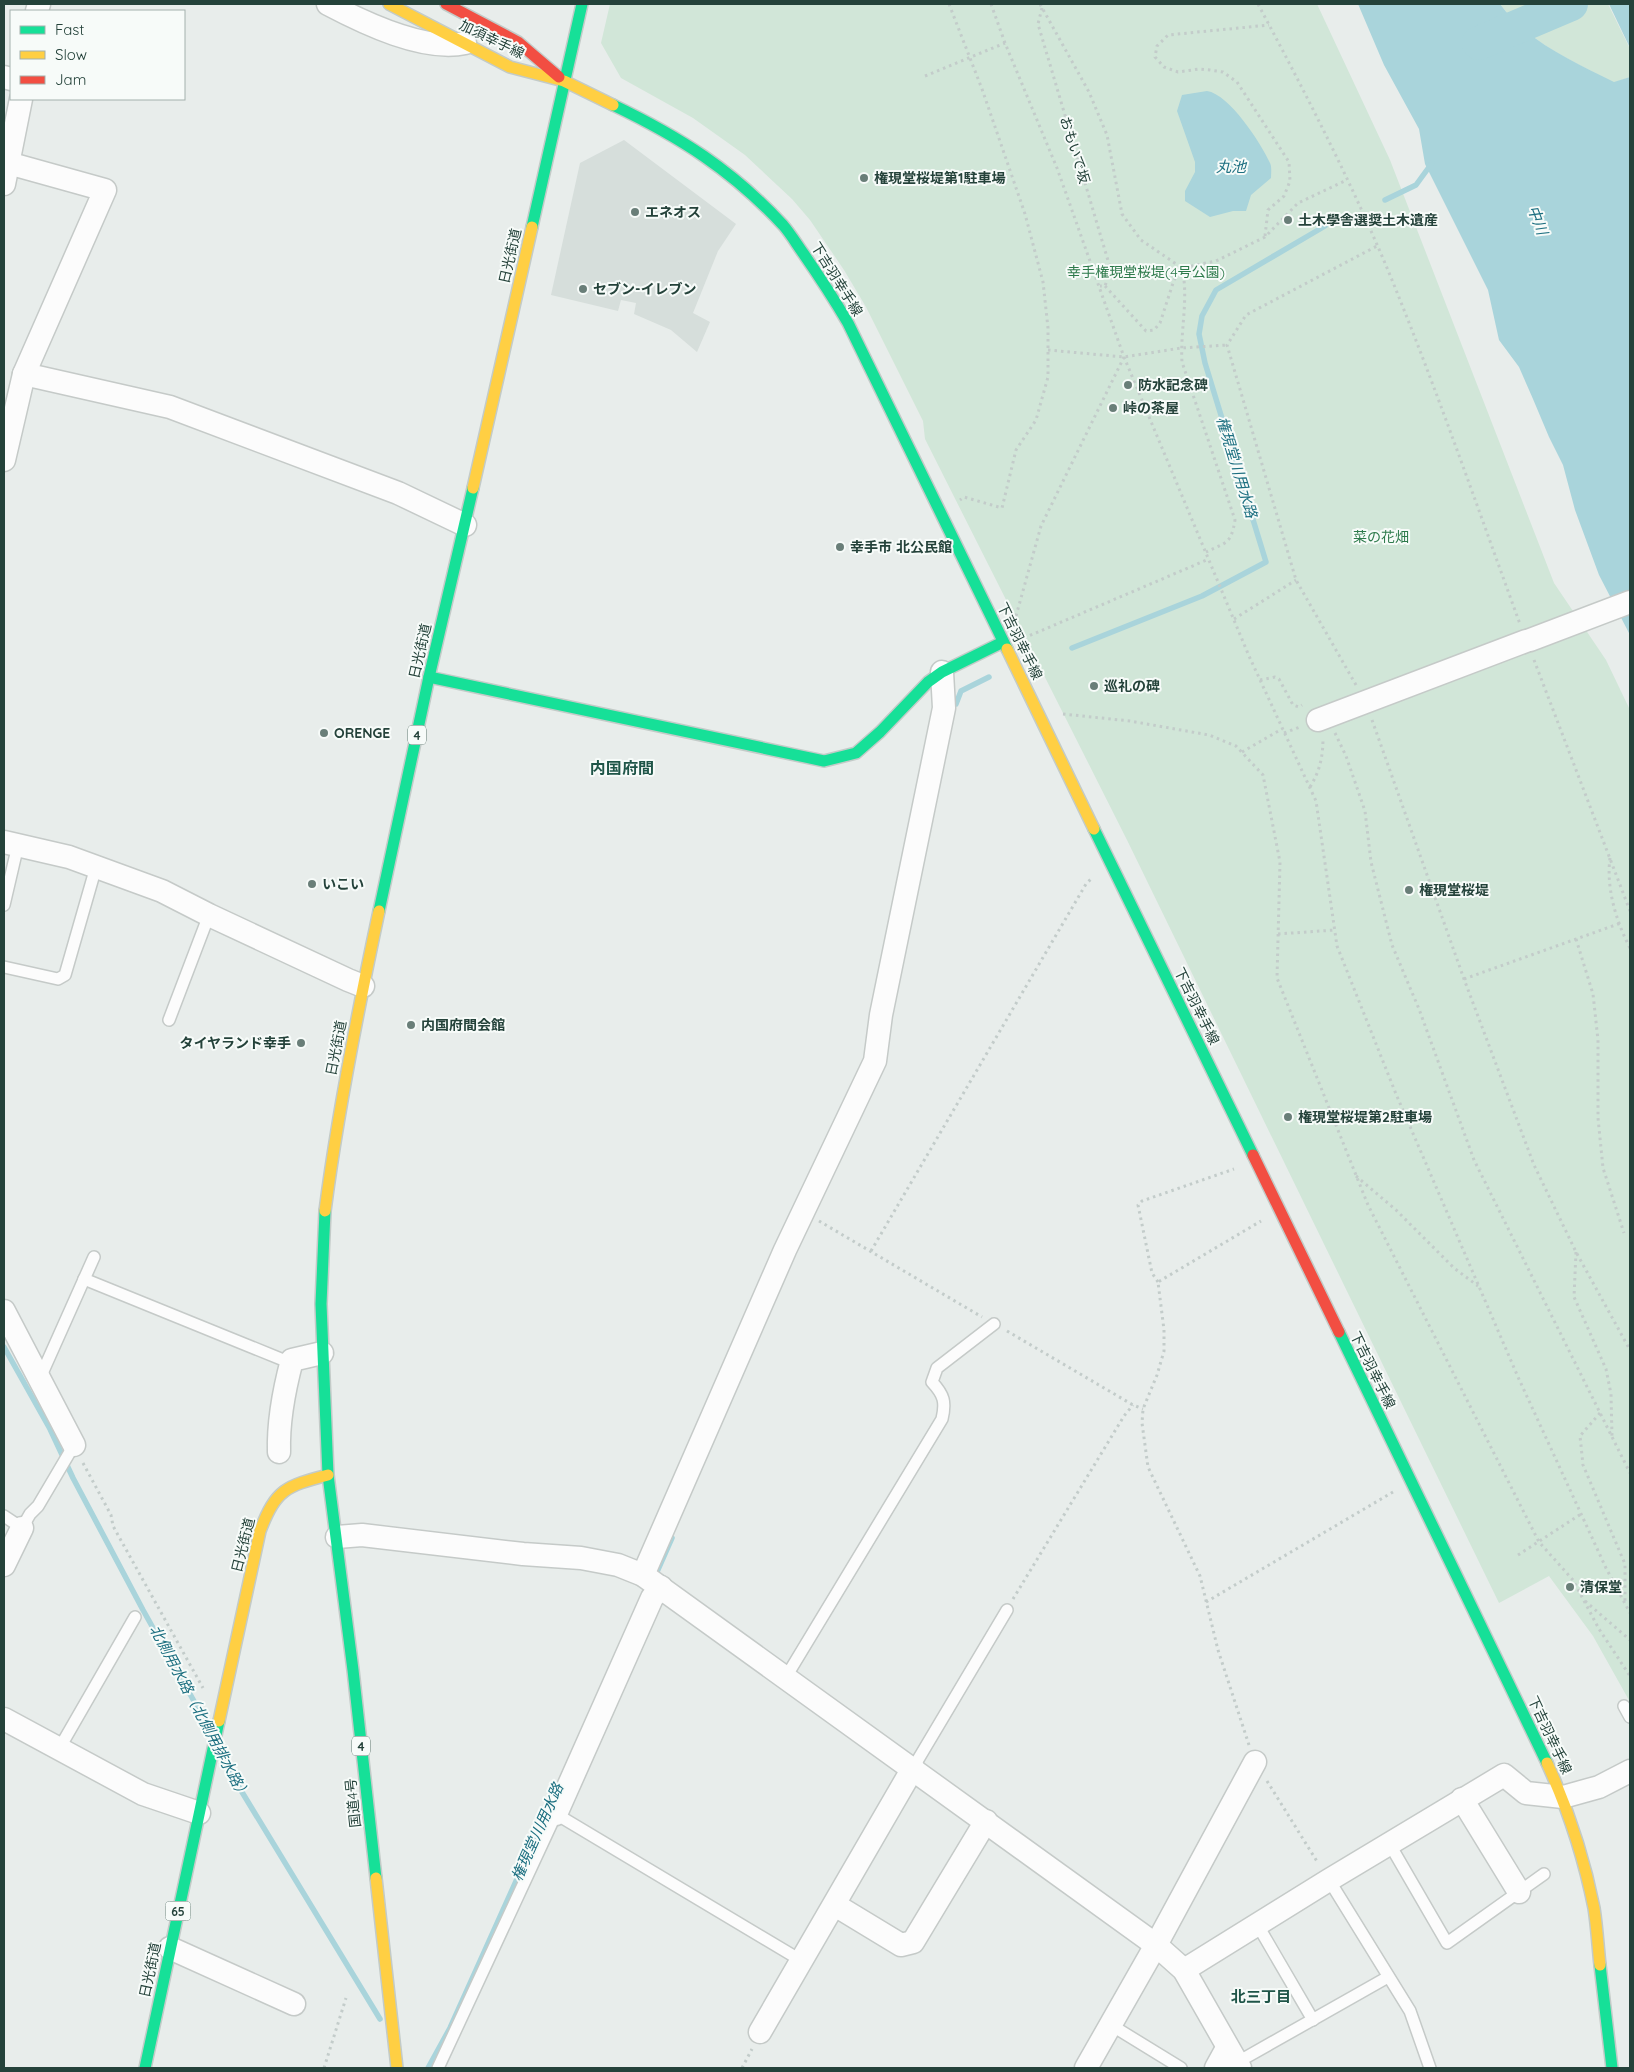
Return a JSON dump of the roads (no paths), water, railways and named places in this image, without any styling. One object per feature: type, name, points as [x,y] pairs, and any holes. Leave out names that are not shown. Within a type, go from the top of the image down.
[{"type":"main road","name":"加須幸手線","points":[[390,4],[510,67],[564,82]]},
{"type":"main road","name":"加須幸手線","points":[[446,4],[518,42],[564,82]]},
{"type":"main road","name":"日光街道","points":[[145,2068],[260,1531],[268,1511],[277,1496],[284,1490],[298,1483],[328,1475],[321,1304],[325,1213],[332,1158],[363,986],[429,677],[582,4]]},
{"type":"main road","name":"下吉羽幸手線","points":[[564,82],[649,122],[705,156],[742,185],[784,226],[827,287],[848,322],[1529,1723],[1563,1797],[1581,1856],[1594,1909],[1602,1963],[1612,2068]]},
{"type":"main road","points":[[429,677],[824,762],[841,759],[856,753],[942,672],[1004,642]]},
{"type":"main road","name":"国道4号","points":[[328,1475],[337,1537],[397,2068]]},
{"type":"street","points":[[328,4],[369,25],[435,45],[451,46],[465,43]]},
{"type":"street","points":[[4,460],[24,374],[106,190],[6,174],[21,100]]},
{"type":"street","points":[[24,374],[170,407],[380,486],[465,525]]},
{"type":"street","points":[[1318,715],[1365,702],[1630,602]]},
{"type":"street","points":[[556,1814],[652,1598],[652,1581],[803,1212],[875,1061],[881,1015],[944,708],[942,672]]},
{"type":"street","points":[[11,843],[69,857],[162,890],[209,915],[363,986]]},
{"type":"street","points":[[4,1311],[72,1449]]},
{"type":"street","points":[[279,1452],[280,1420],[292,1360],[322,1353]]},
{"type":"street","points":[[4,1565],[13,1522]]},
{"type":"street","points":[[337,1537],[362,1535],[523,1554],[581,1558],[618,1565],[652,1581],[1156,1945],[1184,1970],[1230,2062]]},
{"type":"street","points":[[4,1719],[142,1794],[199,1813]]},
{"type":"street","points":[[1086,2068],[1156,1945],[1255,1762]]},
{"type":"street","points":[[760,2032],[835,1906],[913,1768]]},
{"type":"street","points":[[1184,1970],[1504,1774],[1526,1793],[1563,1797],[1599,1787],[1630,1771]]},
{"type":"street","points":[[1462,1800],[1519,1892]]},
{"type":"street","points":[[835,1906],[901,1945],[913,1942],[986,1821]]},
{"type":"street","points":[[170,1948],[294,2004]]},
{"type":"lane","points":[[4,905],[11,843]]},
{"type":"lane","points":[[4,967],[58,979],[65,975],[96,867]]},
{"type":"lane","points":[[168,1020],[209,915]]},
{"type":"lane","points":[[39,1380],[94,1257]]},
{"type":"lane","points":[[84,1279],[281,1359],[292,1360]]},
{"type":"lane","points":[[786,1677],[942,1420],[946,1406],[941,1392],[932,1382],[937,1368],[994,1324]]},
{"type":"lane","points":[[13,1522],[30,1514],[38,1506],[61,1464],[72,1449]]},
{"type":"lane","points":[[913,1768],[1007,1610]]},
{"type":"lane","points":[[60,1749],[135,1616]]},
{"type":"lane","points":[[1624,1706],[1630,1717]]},
{"type":"lane","points":[[438,2068],[556,1814],[717,1908],[802,1961]]},
{"type":"lane","points":[[1389,1843],[1447,1943],[1544,1874]]},
{"type":"lane","points":[[1329,1880],[1410,2011],[1430,2068]]},
{"type":"lane","points":[[1257,1924],[1313,2020]]},
{"type":"lane","points":[[1230,2062],[1313,2020],[1388,1977]]},
{"type":"lane","points":[[1111,2025],[1181,2068]]},
{"type":"water","name":"中川","points":[[1358,4],[1500,4],[1524,29],[1567,58],[1614,82],[1630,77],[1630,635],[1599,575],[1575,510],[1563,465],[1519,367],[1499,340],[1488,290],[1425,164],[1419,129],[1384,65]]},
{"type":"water","points":[[1609,4],[1630,4],[1630,48]]},
{"type":"water","name":"丸池","points":[[1207,91],[1216,94],[1234,110],[1252,132],[1271,165],[1271,178],[1251,195],[1246,211],[1233,211],[1210,217],[1185,201],[1185,191],[1195,172],[1195,162],[1177,111],[1182,95]]},
{"type":"waterway","points":[[1479,43],[1571,4]]},
{"type":"waterway","name":"権現堂川用水路","points":[[1385,200],[1416,185],[1432,163]]},
{"type":"waterway","name":"権現堂川用水路","points":[[1072,648],[1202,596],[1266,562],[1205,363],[1199,334],[1202,316],[1216,290],[1325,226]]},
{"type":"waterway","name":"権現堂川用水路","points":[[956,704],[961,691],[989,677]]},
{"type":"waterway","name":"北側用水路（北側用排水路）","points":[[4,1347],[50,1429],[73,1478],[143,1610],[209,1728]]},
{"type":"waterway","name":"権現堂川用水路","points":[[657,1572],[672,1538]]},
{"type":"waterway","name":"北側用水路（北側用排水路）","points":[[222,1755],[231,1774],[380,2019]]},
{"type":"waterway","name":"権現堂川用水路","points":[[428,2068],[450,2028],[548,1810]]},
{"type":"place","name":"権現堂桜堤第1駐車場","points":[[864,178]]},
{"type":"place","name":"エネオス","points":[[635,212]]},
{"type":"place","name":"土木學舎選奨土木遺産","points":[[1288,220]]},
{"type":"place","name":"セブン-イレブン","points":[[583,289]]},
{"type":"place","name":"防水記念碑","points":[[1128,385]]},
{"type":"place","name":"峠の茶屋","points":[[1113,408]]},
{"type":"place","name":"幸手市 北公民館","points":[[840,547]]},
{"type":"place","name":"巡礼の碑","points":[[1094,686]]},
{"type":"place","name":"ORENGE","points":[[324,733]]},
{"type":"place","name":"いこい","points":[[312,884]]},
{"type":"place","name":"権現堂桜堤","points":[[1409,890]]},
{"type":"place","name":"内国府間会館","points":[[411,1025]]},
{"type":"place","name":"タイヤランド幸手","points":[[301,1043]]},
{"type":"place","name":"権現堂桜堤第2駐車場","points":[[1288,1117]]},
{"type":"place","name":"清保堂","points":[[1570,1587]]},
{"type":"district","name":"内国府間","points":[[622,768]]},
{"type":"district","name":"北三丁目","points":[[1261,1996]]},
{"type":"park label","name":"幸手権現堂桜堤(4号公園)","points":[[1146,272]]},
{"type":"park label","name":"菜の花畑","points":[[1381,537]]}]
